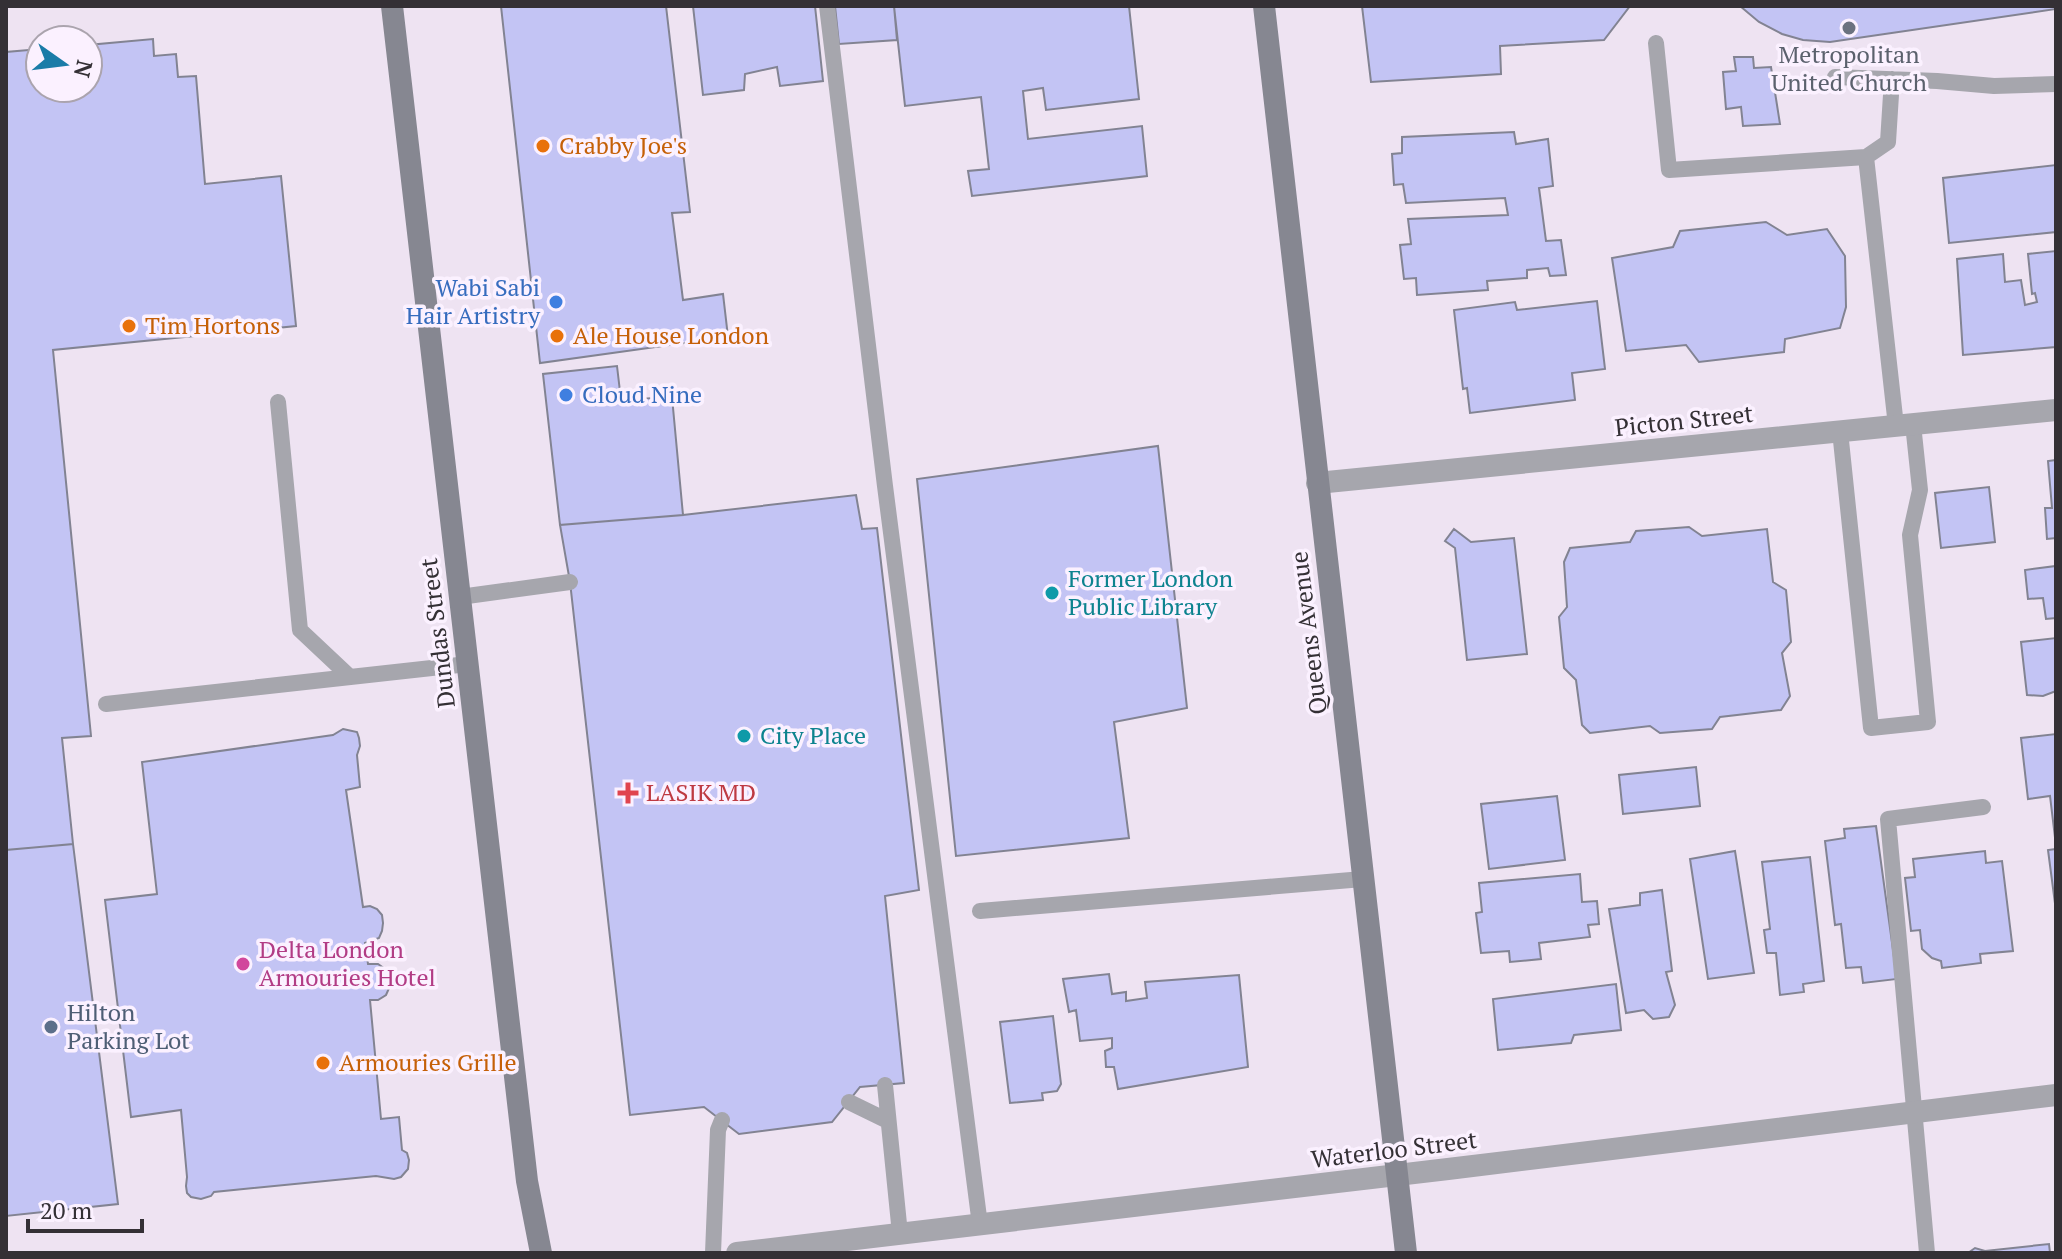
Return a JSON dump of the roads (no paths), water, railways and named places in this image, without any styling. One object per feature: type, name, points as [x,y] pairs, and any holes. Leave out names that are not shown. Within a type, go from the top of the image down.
[{"type":"main road","name":"Dundas Street","points":[[392,6],[527,1181],[541,1253]]},
{"type":"main road","name":"Queens Avenue","points":[[1264,6],[1406,1253]]},
{"type":"street","name":"Picton Street","points":[[1317,483],[2056,410]]},
{"type":"street","name":"Waterloo Street","points":[[737,1253],[2056,1095]]},
{"type":"lane","points":[[827,6],[883,474],[980,1225]]},
{"type":"lane","points":[[1656,43],[1669,170],[1866,157],[1888,142],[1892,79]]},
{"type":"lane","points":[[1835,77],[1994,86],[2056,84]]},
{"type":"lane","points":[[1840,431],[1871,728],[1928,722],[1910,535],[1920,490],[1905,425],[1866,157]]},
{"type":"lane","points":[[278,402],[300,630],[350,677]]},
{"type":"lane","points":[[460,597],[570,582]]},
{"type":"lane","points":[[106,704],[468,664]]},
{"type":"lane","points":[[1927,1253],[1888,819],[1983,807]]},
{"type":"lane","points":[[980,911],[1363,879]]},
{"type":"lane","points":[[885,1085],[900,1234]]},
{"type":"lane","points":[[849,1102],[888,1121]]},
{"type":"lane","points":[[713,1253],[718,1130],[722,1120]]},
{"type":"place","name":"Metropolitan United Church","points":[[1849,28]]},
{"type":"place","name":"Crabby Joe's","points":[[543,146]]},
{"type":"place","name":"Wabi Sabi Hair Artistry","points":[[556,302]]},
{"type":"place","name":"Tim Hortons","points":[[129,326]]},
{"type":"place","name":"Ale House London","points":[[557,336]]},
{"type":"place","name":"Cloud Nine","points":[[566,395]]},
{"type":"place","name":"Former London Public Library","points":[[1052,593]]},
{"type":"place","name":"City Place","points":[[744,736]]},
{"type":"place","name":"LASIK MD","points":[[628,793]]},
{"type":"place","name":"Delta London Armouries Hotel","points":[[243,964]]},
{"type":"place","name":"Hilton Parking Lot","points":[[51,1027]]},
{"type":"place","name":"Armouries Grille","points":[[323,1063]]}]
